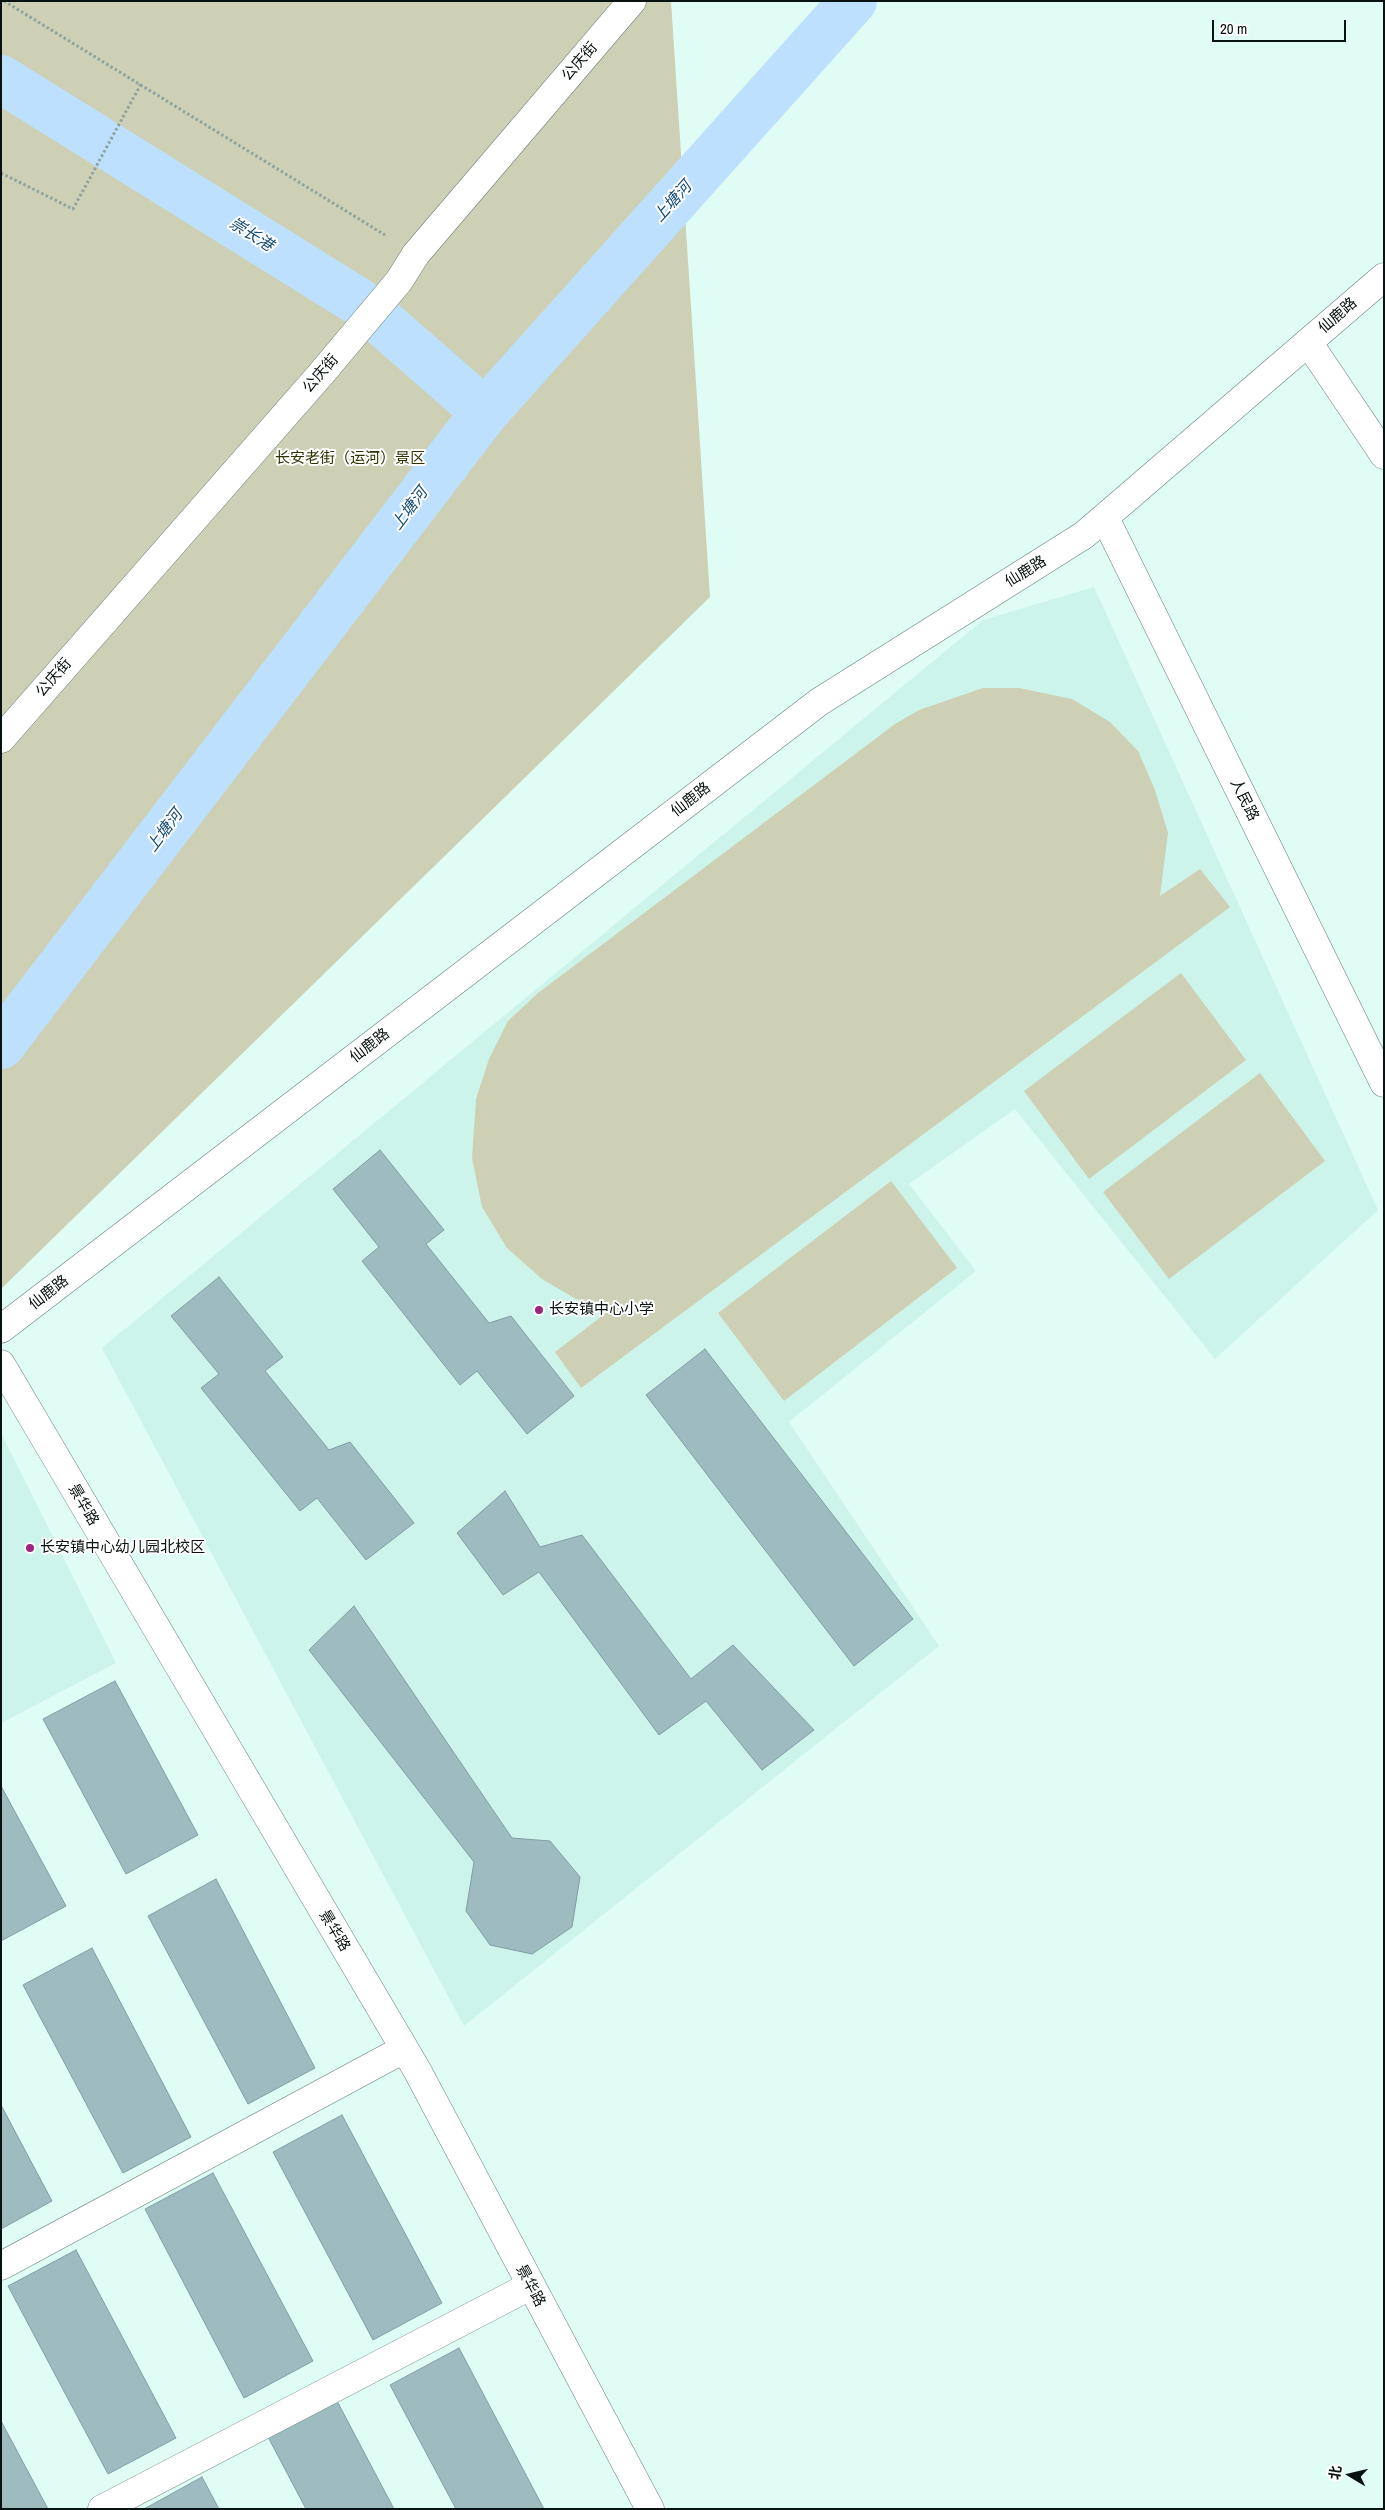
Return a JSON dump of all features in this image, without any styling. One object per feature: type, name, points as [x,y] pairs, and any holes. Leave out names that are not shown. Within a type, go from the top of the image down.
[{"type":"street","name":"公庆街","points":[[1,739],[321,374],[399,281],[416,254],[632,1]]},
{"type":"street","name":"仙鹿路","points":[[1,1330],[819,702],[1084,535],[1384,277]]},
{"type":"street","points":[[1308,342],[1384,455]]},
{"type":"street","name":"人民路","points":[[1105,518],[1384,1082]]},
{"type":"street","name":"景华路","points":[[1,1364],[404,2049],[650,2509]]},
{"type":"street","points":[[1,2266],[404,2049]]},
{"type":"street","points":[[102,2509],[530,2286]]},
{"type":"path","points":[[4,1],[416,254]]},
{"type":"path","points":[[1,173],[73,209],[140,86]]},
{"type":"shaded area","name":"长安镇中心小学","points":[[1094,587],[1378,1210],[1215,1359],[1015,1109],[909,1184],[976,1271],[789,1422],[939,1646],[464,2026],[102,1348],[983,620]]},
{"type":"shaded area","name":"长安镇中心幼儿园北校区","points":[[1,1433],[116,1663],[1,1723]]},
{"type":"green space","name":"长安老街（运河）景区","points":[[1,1],[671,1],[710,597],[1,1289]]},
{"type":"green space","points":[[983,688],[1019,688],[1072,699],[1110,722],[1138,751],[1155,790],[1168,833],[1160,896],[1200,869],[1230,907],[581,1388],[555,1352],[614,1307],[576,1299],[542,1279],[507,1248],[482,1207],[472,1158],[476,1099],[489,1059],[508,1021],[538,993],[895,724],[919,710]]},
{"type":"green space","points":[[1181,973],[1246,1060],[1089,1179],[1024,1091]]},
{"type":"green space","points":[[1260,1073],[1325,1161],[1169,1279],[1103,1192]]},
{"type":"green space","points":[[891,1181],[957,1268],[784,1401],[718,1313]]},
{"type":"building","points":[[380,1150],[444,1230],[426,1244],[489,1323],[511,1316],[574,1396],[527,1434],[477,1371],[460,1385],[362,1261],[379,1247],[333,1189]]},
{"type":"building","points":[[219,1277],[283,1357],[265,1371],[329,1450],[350,1442],[414,1523],[366,1560],[317,1498],[300,1511],[201,1388],[219,1374],[171,1316]]},
{"type":"building","points":[[705,1349],[913,1619],[854,1666],[646,1395]]},
{"type":"building","points":[[505,1491],[540,1547],[582,1535],[691,1679],[733,1645],[814,1730],[762,1770],[706,1701],[659,1735],[539,1572],[503,1595],[457,1533]]},
{"type":"building","points":[[354,1606],[512,1838],[550,1841],[580,1877],[572,1927],[532,1954],[490,1945],[466,1911],[474,1862],[309,1650]]},
{"type":"building","points":[[115,1681],[198,1835],[126,1874],[43,1719]]},
{"type":"building","points":[[1,1786],[66,1906],[1,1941]]},
{"type":"building","points":[[216,1879],[315,2068],[248,2104],[148,1916]]},
{"type":"building","points":[[92,1948],[191,2137],[123,2173],[23,1985]]},
{"type":"building","points":[[1,2105],[52,2201],[1,2229]]},
{"type":"building","points":[[342,2115],[442,2303],[373,2340],[273,2152]]},
{"type":"building","points":[[213,2173],[313,2361],[244,2398],[145,2209]]},
{"type":"building","points":[[76,2250],[176,2438],[108,2474],[8,2286]]},
{"type":"building","points":[[459,2348],[544,2509],[456,2509],[390,2385]]},
{"type":"building","points":[[337,2401],[394,2509],[306,2509],[268,2437]]},
{"type":"building","points":[[1,2421],[48,2509],[1,2509]]},
{"type":"building","points":[[202,2477],[219,2509],[144,2509]]},
{"type":"waterway","name":"上塘河","points":[[1,1045],[485,412],[853,1]]},
{"type":"waterway","name":"崇长港","points":[[1,79],[359,302],[485,412]]},
{"type":"place","name":"长安镇中心小学","points":[[539,1310]]},
{"type":"place","name":"长安镇中心幼儿园北校区","points":[[30,1548]]}]
